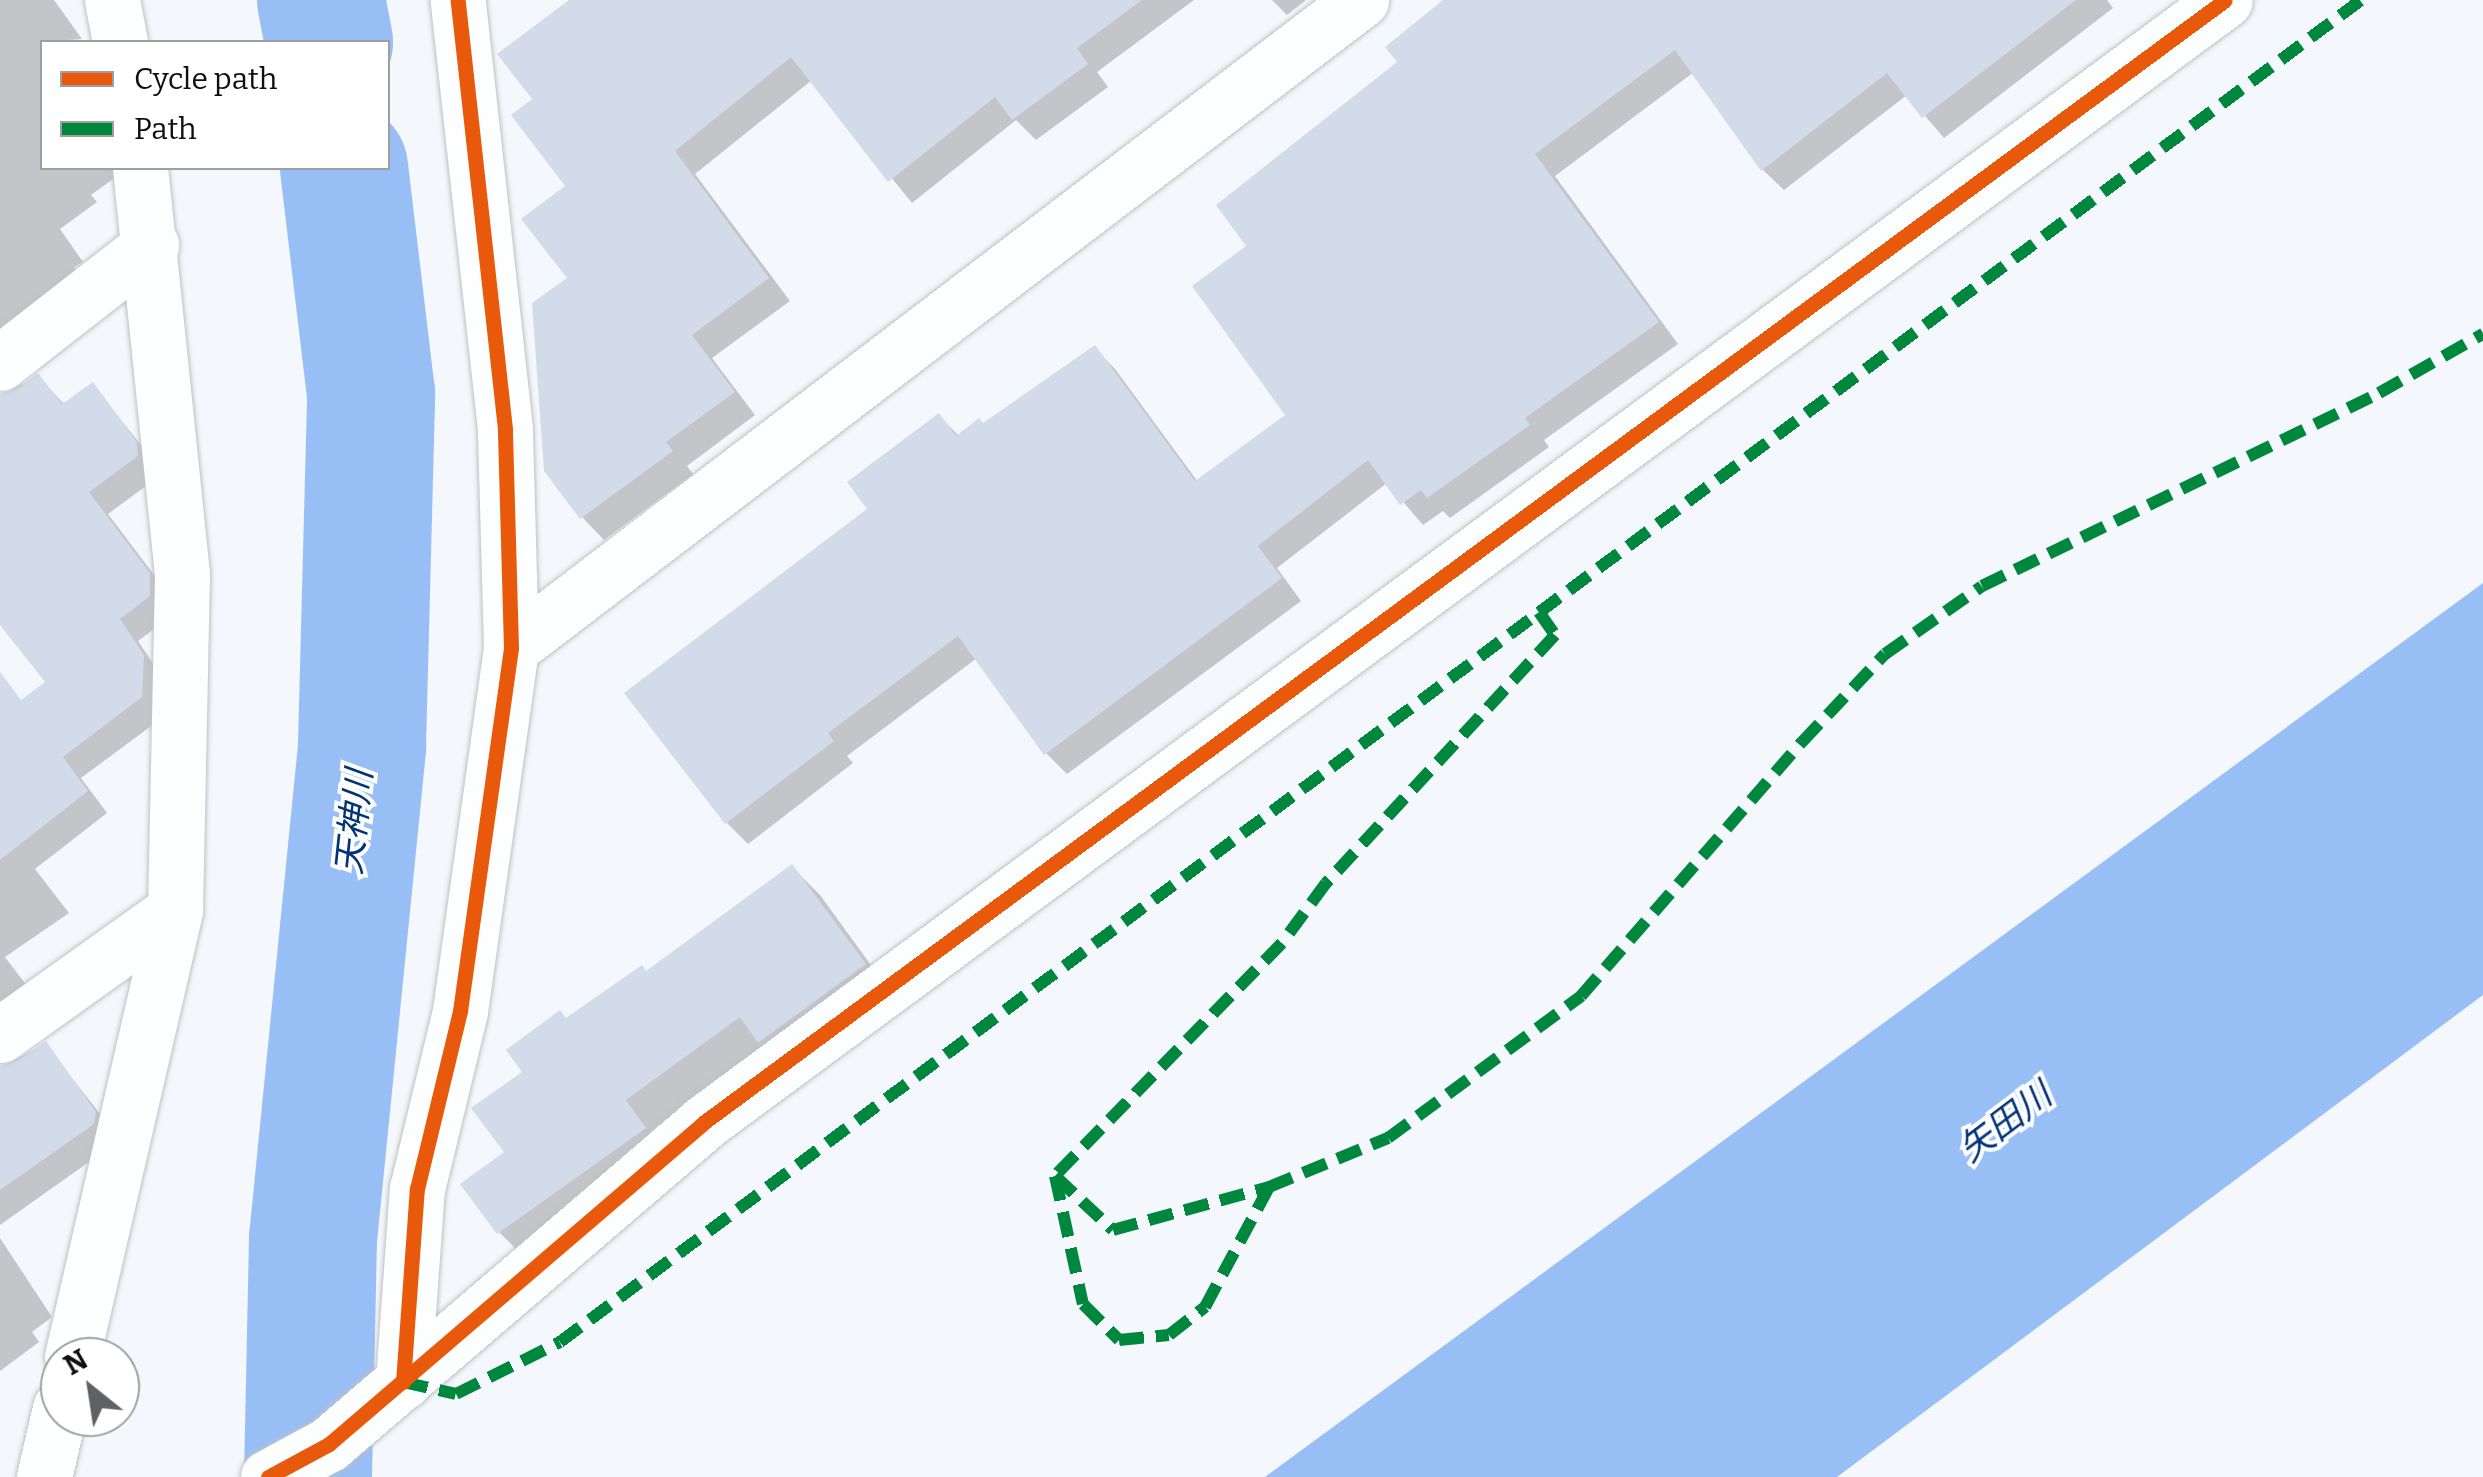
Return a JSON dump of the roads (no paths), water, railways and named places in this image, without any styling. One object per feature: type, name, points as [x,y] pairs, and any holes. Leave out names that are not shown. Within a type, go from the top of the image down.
[{"type":"street","points":[[112,0],[120,40]]},
{"type":"street","points":[[511,648],[1361,0]]},
{"type":"street","points":[[268,1477],[330,1444],[703,1123],[2199,7]]},
{"type":"street","points":[[404,1382],[417,1188],[460,1011],[511,648],[504,429],[472,8]]},
{"type":"street","points":[[77,1337],[175,910],[182,574],[140,170]]},
{"type":"street","points":[[0,364],[151,245]]},
{"type":"street","points":[[0,1035],[175,910]]},
{"type":"street","points":[[44,1477],[53,1437]]},
{"type":"water","name":"矢田川","points":[[2483,583],[2483,995],[1837,1477],[1265,1477]]},
{"type":"waterway","name":"天神川","points":[[321,0],[329,40]]},
{"type":"waterway","name":"天神川","points":[[308,1477],[313,1239],[362,745],[371,394],[344,170]]}]
